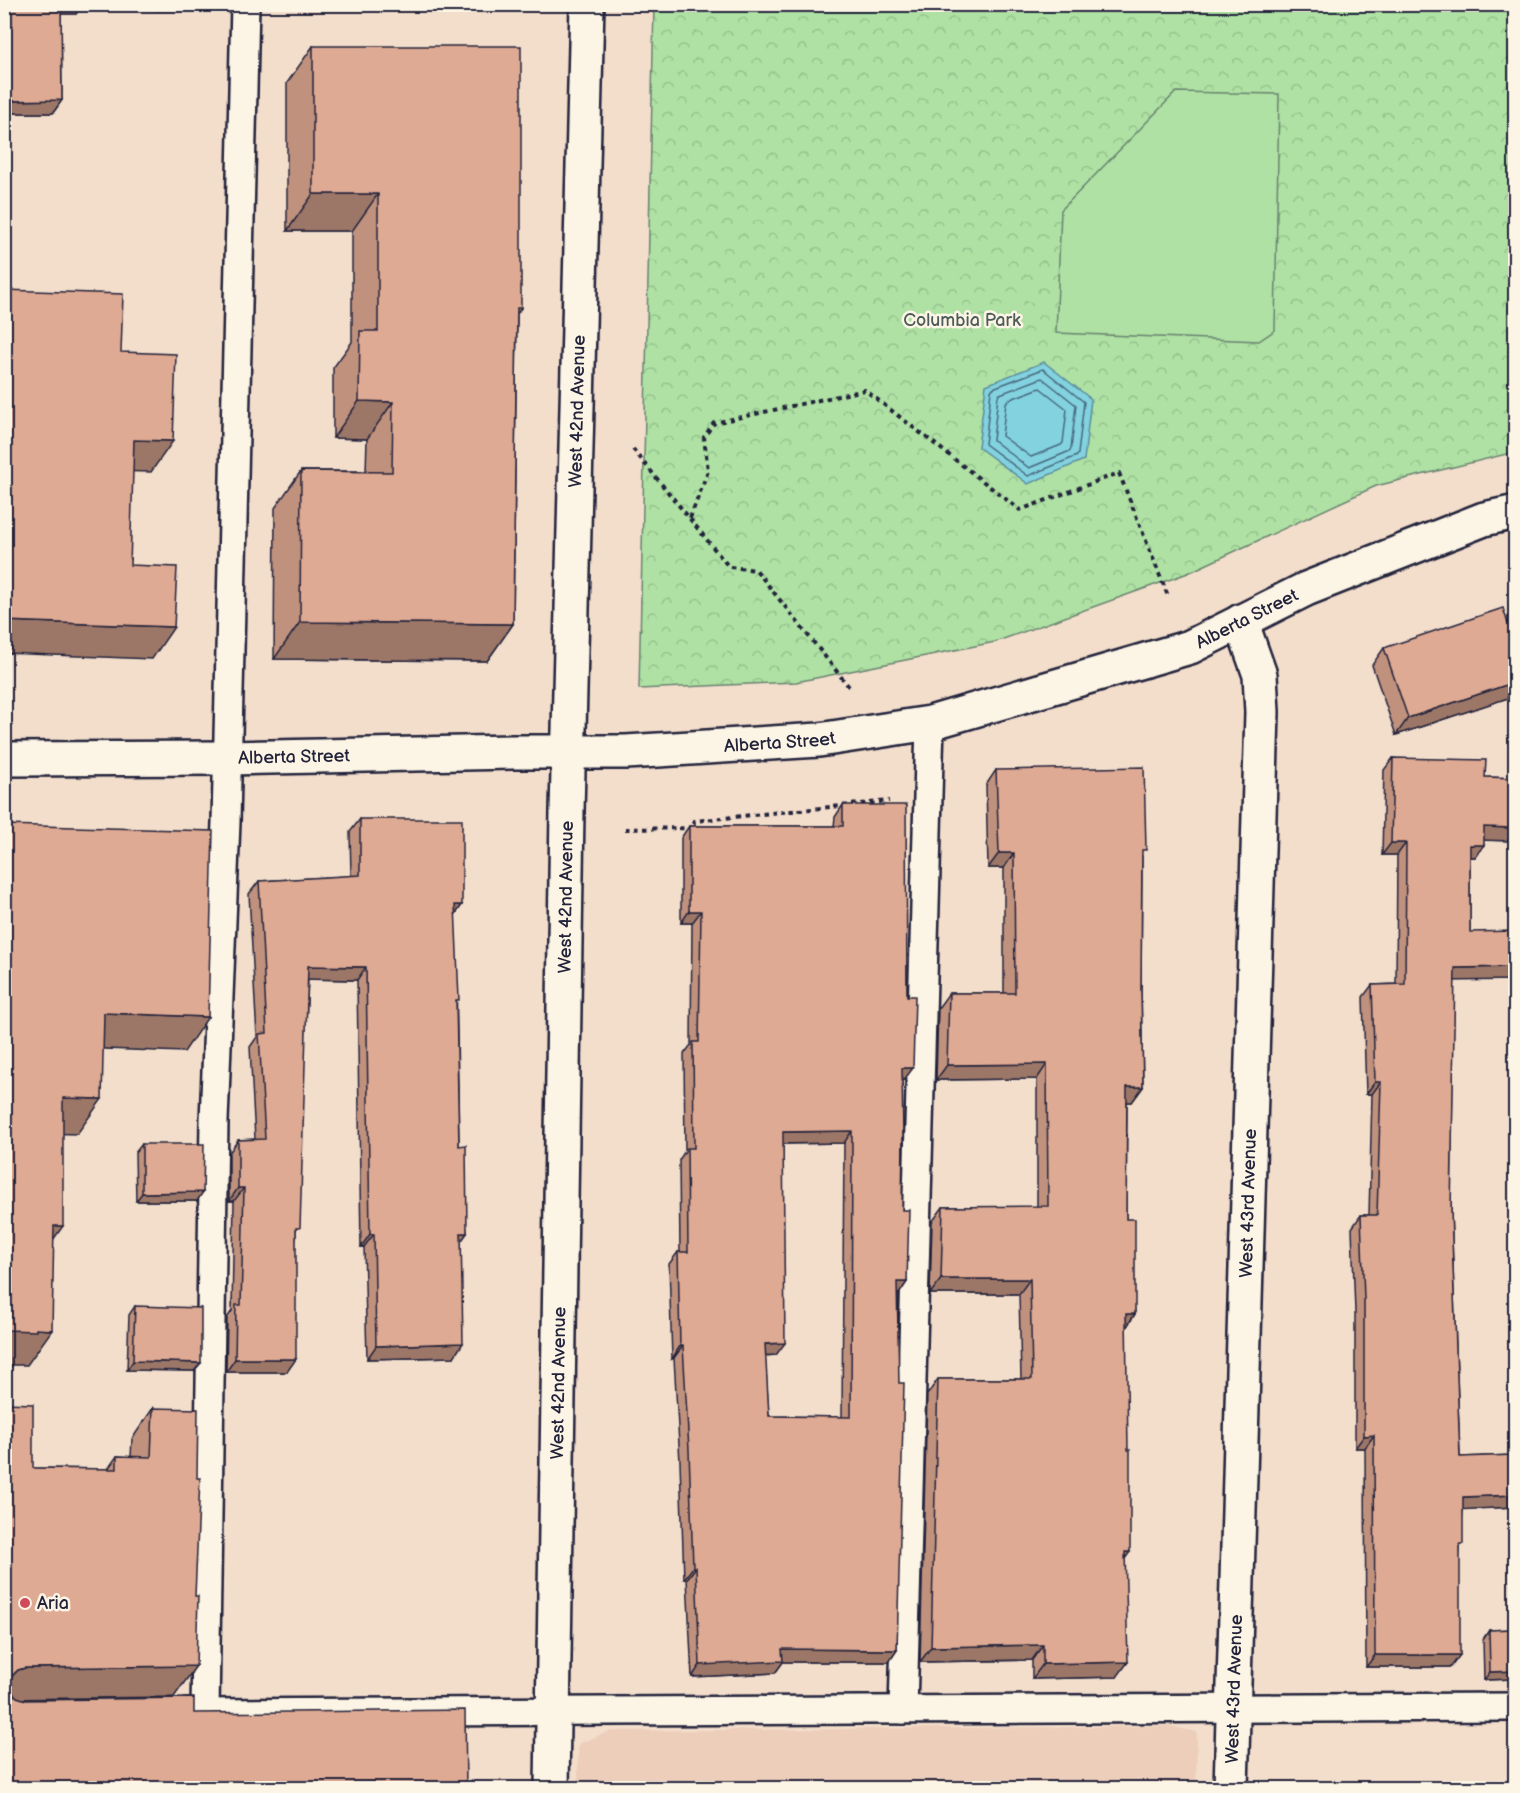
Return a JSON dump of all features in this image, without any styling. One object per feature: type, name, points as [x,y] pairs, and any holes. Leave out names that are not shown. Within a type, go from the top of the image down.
[{"type":"street","name":"West 42nd Avenue","points":[[552,1788],[569,753],[586,4]]},
{"type":"street","name":"Alberta Street","points":[[4,759],[626,752],[819,740],[930,723],[1190,647],[1306,589],[1484,519],[1515,512]]},
{"type":"street","name":"West 43rd Avenue","points":[[1231,1788],[1262,712],[1260,675],[1241,621]]},
{"type":"lane","points":[[205,1712],[214,1121],[228,758],[245,4]]},
{"type":"lane","points":[[903,1710],[930,723]]},
{"type":"lane","points":[[158,1713],[553,1709],[1233,1710],[1515,1707]]},
{"type":"path","points":[[690,518],[708,471],[704,437],[714,423],[865,390],[1020,510],[1119,473],[1168,596]]},
{"type":"path","points":[[633,449],[729,567],[756,570],[850,688]]},
{"type":"path","points":[[625,829],[693,828],[694,821],[889,801]]},
{"type":"shaded area","points":[[1170,1726],[1197,1732],[1196,1788],[578,1788],[578,1744],[610,1731]]},
{"type":"green space","name":"Columbia Park","points":[[654,5],[1515,5],[1515,452],[1376,486],[1188,573],[995,642],[796,682],[639,689]]},
{"type":"green space","points":[[1176,92],[1279,94],[1275,330],[1259,341],[1056,333],[1061,210]]},
{"type":"water","points":[[1044,362],[1091,399],[1084,460],[1028,484],[978,447],[986,385]]},
{"type":"building","points":[[11,4],[61,4],[62,100],[4,101],[4,23],[12,23]]},
{"type":"building","points":[[313,46],[521,46],[521,308],[517,308],[513,624],[300,622],[301,471],[392,472],[393,402],[359,401],[360,331],[378,331],[378,194],[313,194]]},
{"type":"building","points":[[4,290],[123,294],[121,352],[176,354],[173,441],[134,440],[130,565],[177,567],[174,627],[4,621]]},
{"type":"building","points":[[1503,608],[1515,646],[1515,682],[1408,718],[1384,648]]},
{"type":"building","points":[[1393,758],[1486,760],[1485,777],[1515,778],[1515,828],[1484,827],[1484,845],[1470,845],[1470,932],[1515,931],[1515,967],[1455,968],[1451,1211],[1460,1457],[1515,1455],[1515,1495],[1463,1497],[1463,1544],[1460,1544],[1460,1655],[1375,1655],[1374,1435],[1364,1436],[1364,1299],[1361,1215],[1377,1215],[1381,1082],[1375,1082],[1372,985],[1405,984],[1406,843],[1391,843]]},
{"type":"building","points":[[1144,767],[1146,850],[1142,850],[1141,990],[1143,1087],[1127,1087],[1126,1219],[1135,1219],[1135,1314],[1126,1314],[1128,1450],[1130,1450],[1130,1552],[1125,1552],[1128,1662],[1043,1664],[1043,1645],[931,1647],[938,1379],[1032,1379],[1030,1279],[941,1279],[943,1207],[1048,1206],[1047,1064],[947,1065],[949,993],[1015,993],[1014,853],[999,853],[996,770]]},
{"type":"building","points":[[843,805],[906,805],[907,996],[915,996],[913,1068],[902,1068],[902,1210],[909,1210],[907,1282],[897,1282],[899,1383],[904,1383],[897,1650],[782,1649],[783,1661],[700,1665],[683,1346],[680,1346],[678,1252],[688,1252],[687,1148],[694,1148],[693,1042],[699,1042],[701,911],[689,911],[689,826],[843,826]],"holes":[[[852,1131],[851,1417],[769,1416],[765,1344],[785,1343],[783,1132]]]},
{"type":"building","points":[[360,819],[462,819],[462,905],[455,905],[459,1000],[456,1000],[459,1146],[466,1145],[467,1233],[461,1233],[463,1343],[376,1346],[374,1234],[370,1234],[366,967],[308,966],[300,1228],[296,1228],[296,1359],[235,1359],[236,1305],[241,1305],[244,1188],[238,1188],[238,1140],[265,1139],[259,1034],[267,1033],[259,881],[360,875]]},
{"type":"building","points":[[4,825],[213,831],[208,1017],[104,1013],[102,1099],[63,1098],[63,1226],[54,1226],[52,1330],[4,1330]]},
{"type":"building","points":[[142,1144],[204,1144],[203,1192],[142,1193]]},
{"type":"building","points":[[135,1306],[201,1308],[201,1363],[133,1361]]},
{"type":"building","points":[[4,1403],[33,1404],[33,1468],[117,1469],[117,1456],[151,1457],[153,1408],[198,1409],[197,1478],[200,1478],[195,1596],[198,1596],[196,1666],[25,1668],[18,1670],[12,1676],[10,1684],[12,1692],[17,1697],[26,1700],[194,1698],[194,1713],[465,1710],[466,1788],[4,1788]]},
{"type":"building","points":[[1515,1629],[1515,1671],[1490,1672],[1489,1630]]},
{"type":"place","name":"Aria","points":[[25,1603]]}]
